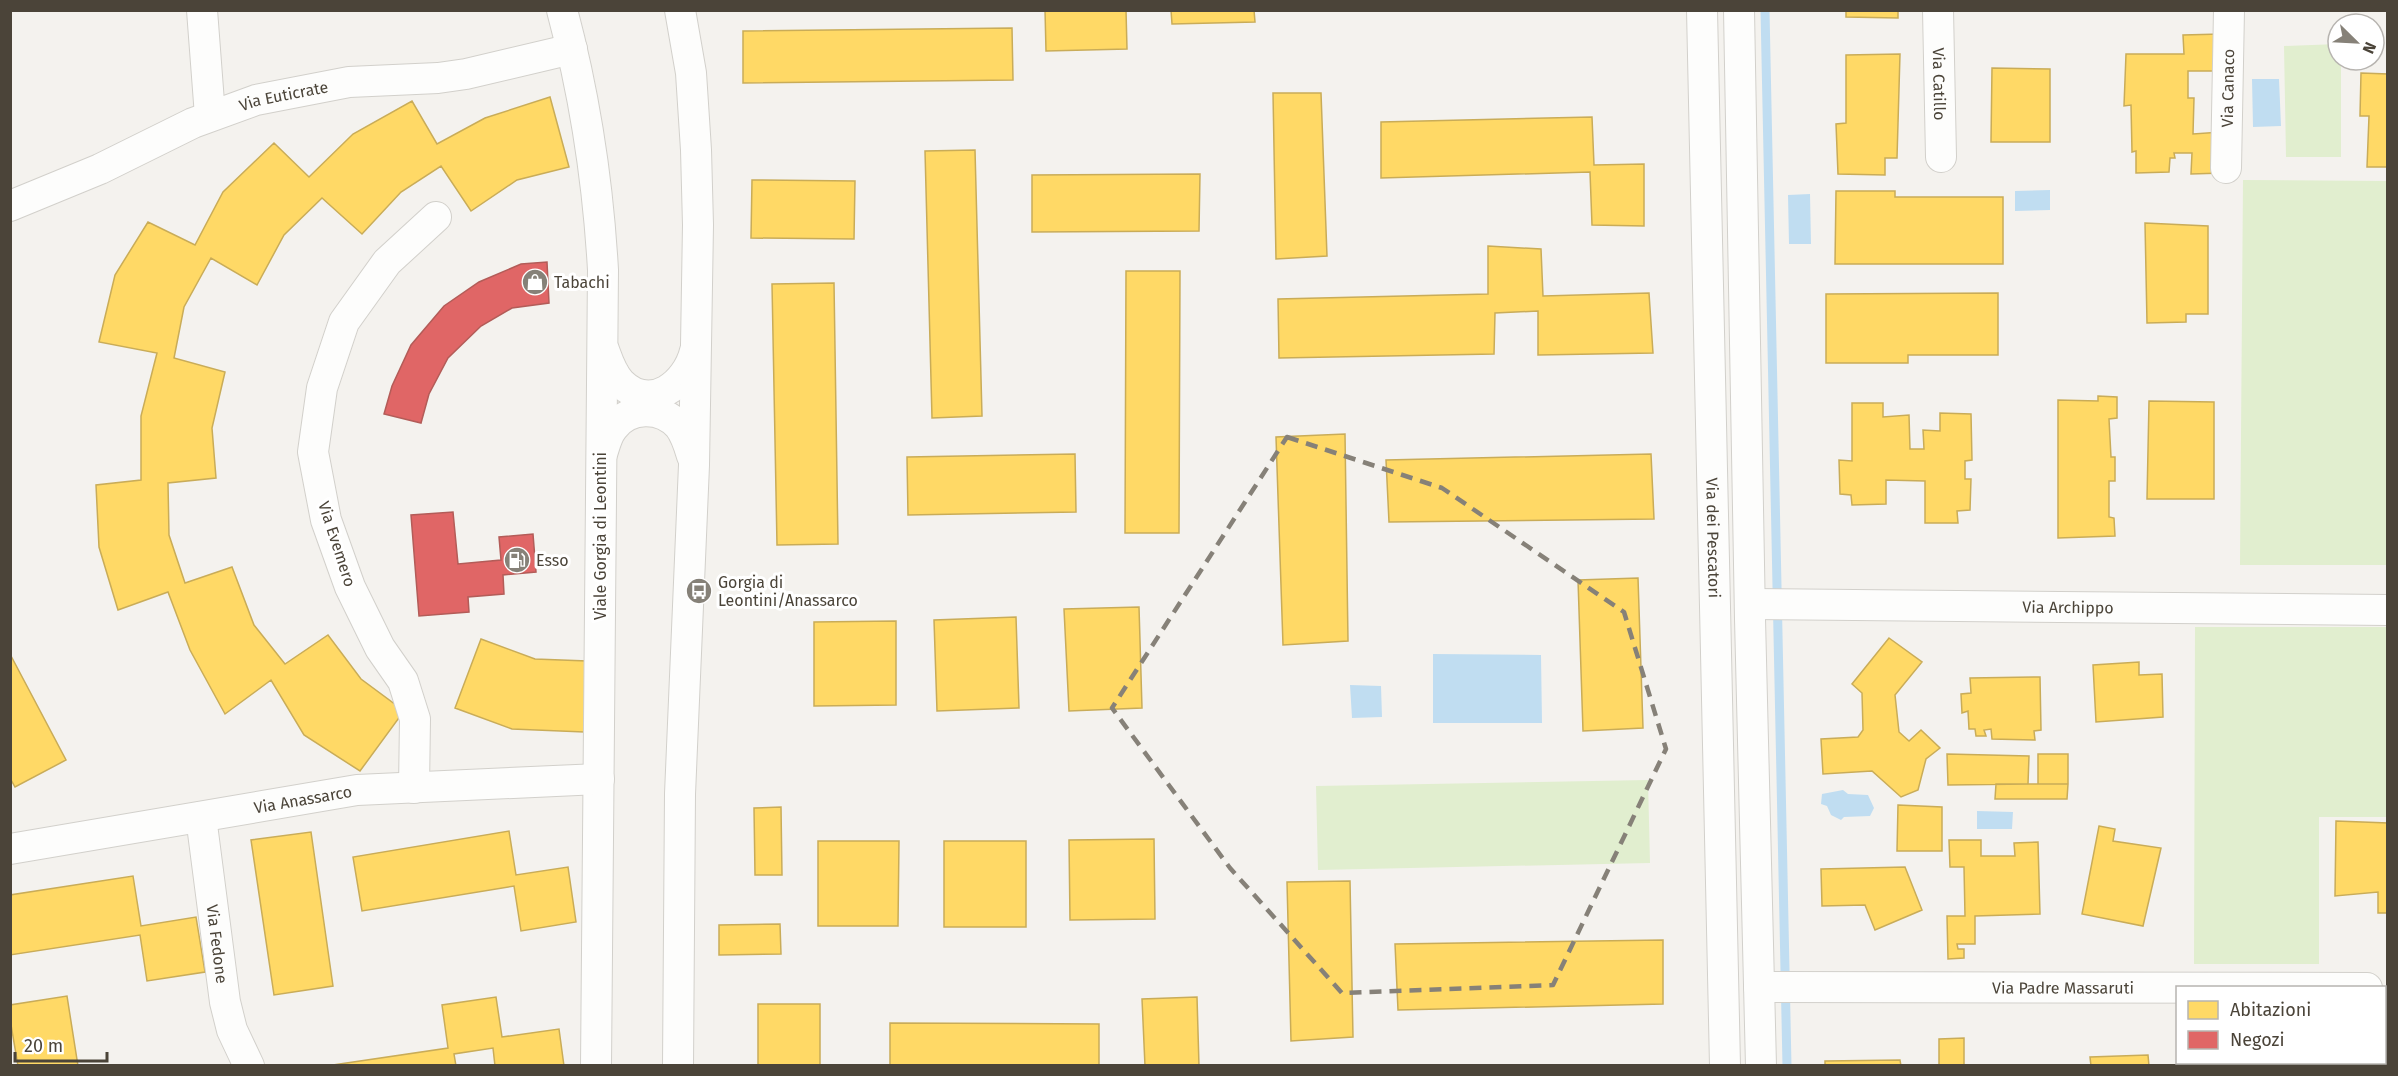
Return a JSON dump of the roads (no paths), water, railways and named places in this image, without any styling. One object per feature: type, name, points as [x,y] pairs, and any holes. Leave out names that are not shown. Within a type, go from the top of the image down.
[{"type":"street","points":[[202,10],[210,116]]},
{"type":"street","name":"Viale Gorgia di Leontini","points":[[562,10],[586,112],[600,223],[603,347],[600,459],[596,1065]]},
{"type":"street","points":[[678,1065],[680,784],[694,465],[698,225],[691,73],[680,10]]},
{"type":"street","name":"Via dei Pescatori","points":[[1702,10],[1725,1065]]},
{"type":"street","points":[[1739,10],[1756,604],[1778,987],[1761,1065]]},
{"type":"street","name":"Via Catillo","points":[[1938,10],[1941,157]]},
{"type":"street","name":"Via Canaco","points":[[2226,168],[2229,10]]},
{"type":"street","name":"Via Euticrate","points":[[10,206],[63,186],[210,116],[256,100],[328,85],[368,80],[445,77],[572,49]]},
{"type":"street","name":"Via Evemero","points":[[414,788],[415,719],[403,681],[380,648],[350,587],[326,520],[314,452],[322,388],[344,322],[387,262],[436,217]]},
{"type":"street","points":[[603,347],[609,366],[620,382],[636,392],[645,394],[666,392],[680,382],[690,366],[696,345]]},
{"type":"street","points":[[600,459],[610,431],[620,419],[639,411],[649,411],[664,416],[679,426],[686,438],[694,465]]},
{"type":"street","name":"Via Archippo","points":[[1756,604],[2388,610]]},
{"type":"street","name":"Via Anassarco","points":[[10,849],[357,790],[599,779]]},
{"type":"street","name":"Via Fedone","points":[[201,817],[223,994],[232,1030],[249,1065]]},
{"type":"street","name":"Via Padre Massaruti","points":[[1778,987],[2176,987]]},
{"type":"water","points":[[2252,79],[2279,79],[2281,126],[2253,127]]},
{"type":"water","points":[[2050,190],[2050,210],[2015,211],[2015,191]]},
{"type":"water","points":[[1810,194],[1811,244],[1789,244],[1788,195]]},
{"type":"water","points":[[1433,654],[1541,655],[1542,723],[1433,723]]},
{"type":"water","points":[[1350,685],[1381,686],[1382,717],[1352,718]]},
{"type":"water","points":[[1843,790],[1848,794],[1868,795],[1874,808],[1870,816],[1844,817],[1841,820],[1831,815],[1827,806],[1821,804],[1822,794]]},
{"type":"water","points":[[1977,811],[2013,812],[2012,829],[1977,829]]},
{"type":"waterway","points":[[1765,10],[1787,1066]]},
{"type":"place","name":"Tabachi","points":[[535,282]]},
{"type":"place","name":"Esso","points":[[517,560]]},
{"type":"place","name":"Gorgia di Leontini/Anassarco","points":[[699,591]]}]
